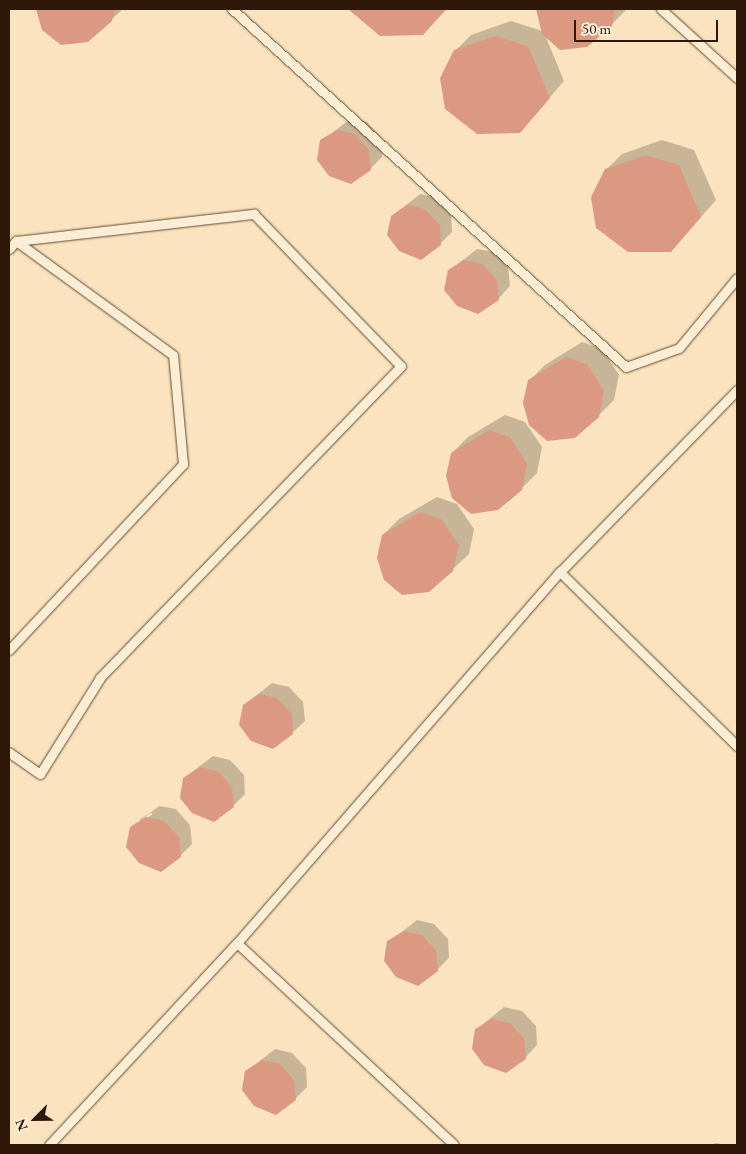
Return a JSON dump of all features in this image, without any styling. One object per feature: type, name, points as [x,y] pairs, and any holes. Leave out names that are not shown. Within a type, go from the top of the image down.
[{"type":"lane","points":[[232,9],[626,367],[679,348],[737,278]]},
{"type":"lane","points":[[661,9],[737,78]]},
{"type":"lane","points":[[9,248],[16,241],[254,214],[401,366],[100,678],[40,774],[9,752]]},
{"type":"lane","points":[[9,650],[182,464],[173,355],[16,241]]},
{"type":"lane","points":[[49,1145],[237,943],[560,572],[737,390]]},
{"type":"lane","points":[[560,572],[737,746]]},
{"type":"lane","points":[[237,943],[454,1145]]},
{"type":"building","points":[[36,9],[115,9],[112,21],[88,42],[61,45],[42,30]]},
{"type":"building","points":[[348,9],[446,9],[423,35],[380,36]]},
{"type":"building","points":[[536,9],[615,9],[612,26],[587,47],[560,50],[542,34]]},
{"type":"building","points":[[495,36],[528,46],[550,98],[520,133],[477,134],[445,109],[440,78],[454,50]]},
{"type":"building","points":[[337,130],[355,134],[369,150],[371,170],[351,184],[329,176],[317,160],[320,140]]},
{"type":"building","points":[[646,155],[679,165],[701,217],[671,252],[628,252],[596,228],[591,197],[605,169]]},
{"type":"building","points":[[407,205],[425,209],[440,225],[441,245],[421,260],[399,251],[387,235],[391,216]]},
{"type":"building","points":[[464,260],[482,264],[497,280],[499,300],[478,314],[457,306],[444,290],[448,270]]},
{"type":"building","points":[[566,357],[587,364],[604,391],[599,417],[575,438],[547,441],[529,425],[523,403],[528,380]]},
{"type":"building","points":[[489,430],[510,437],[527,464],[522,490],[498,510],[471,514],[452,498],[446,476],[451,453]]},
{"type":"building","points":[[420,512],[441,519],[459,545],[453,571],[429,592],[402,595],[384,580],[377,558],[382,535]]},
{"type":"building","points":[[259,694],[277,698],[292,714],[293,734],[273,749],[251,741],[239,725],[243,705]]},
{"type":"building","points":[[200,767],[218,771],[232,787],[234,807],[214,822],[192,813],[180,798],[183,778]]},
{"type":"building","points":[[146,817],[164,821],[179,837],[181,857],[161,872],[139,863],[126,847],[130,827]]},
{"type":"building","points":[[404,931],[422,935],[436,951],[438,971],[418,986],[396,977],[384,961],[387,941]]},
{"type":"building","points":[[492,1019],[510,1023],[524,1039],[526,1059],[506,1073],[484,1065],[472,1049],[475,1029]]},
{"type":"building","points":[[262,1060],[280,1064],[294,1080],[296,1100],[276,1115],[254,1106],[242,1090],[245,1071]]}]
